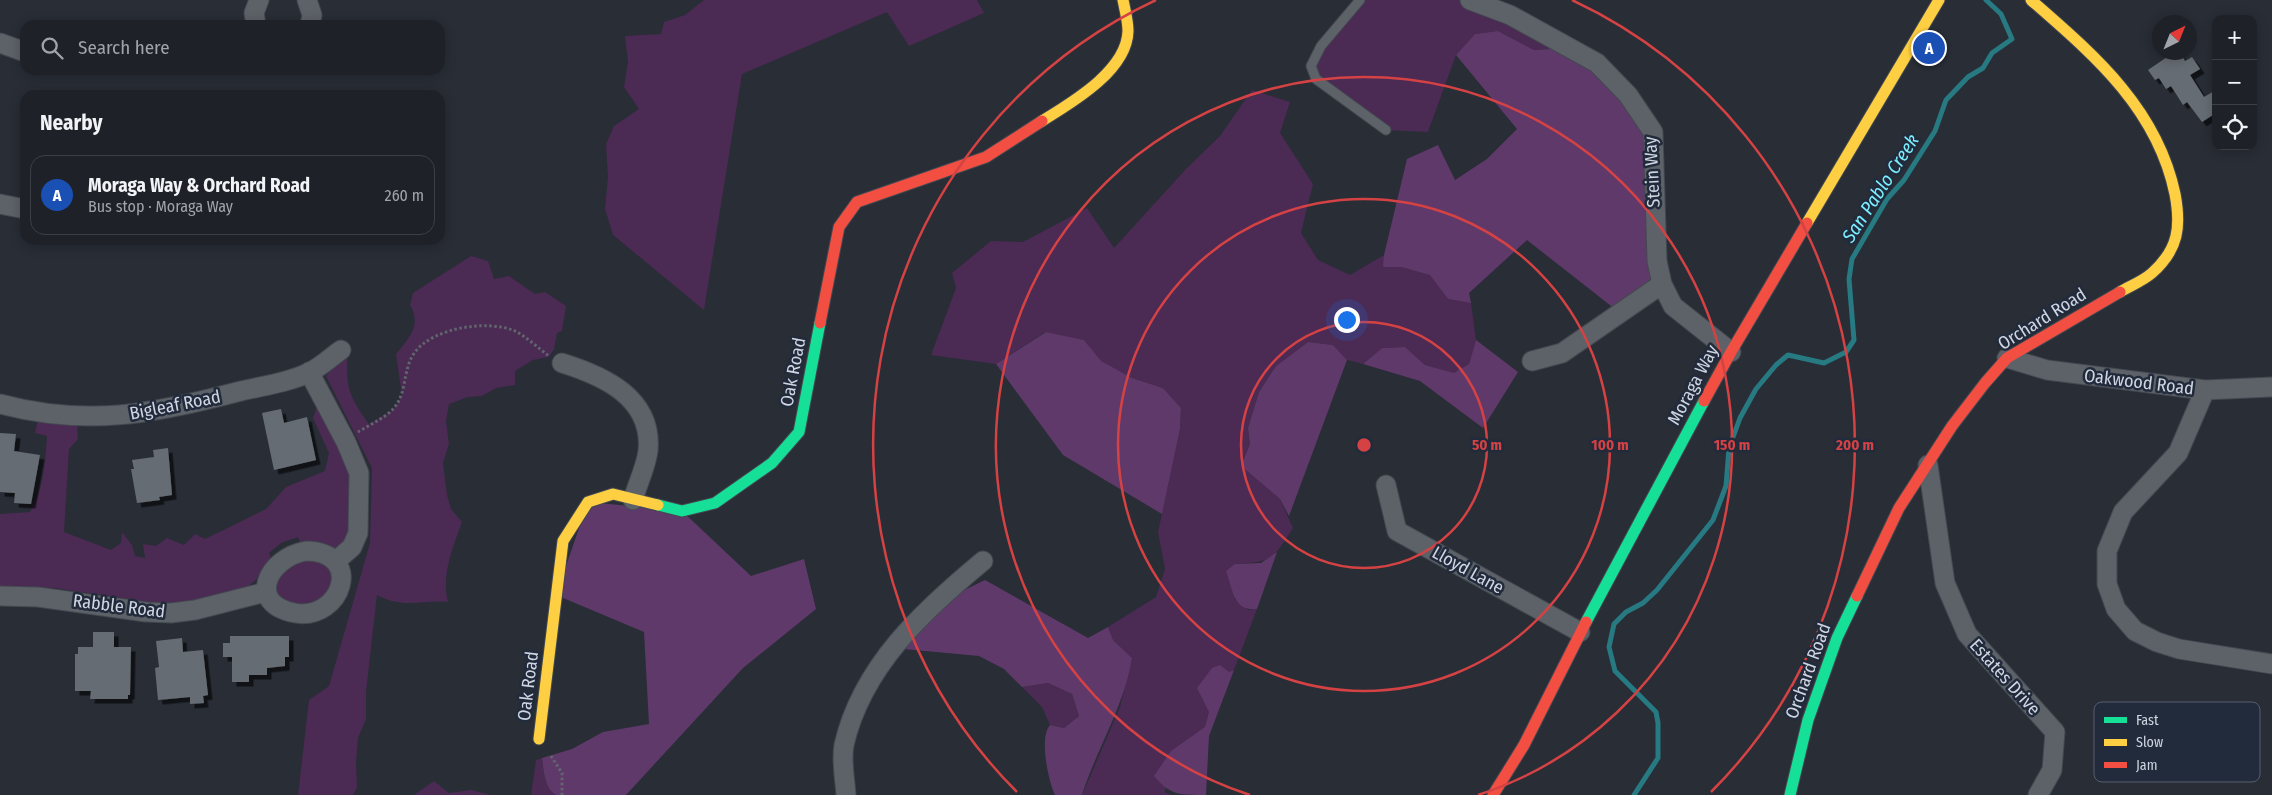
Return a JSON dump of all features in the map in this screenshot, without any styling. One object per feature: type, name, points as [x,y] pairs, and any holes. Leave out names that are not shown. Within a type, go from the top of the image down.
[{"type":"street","points":[[253,20],[259,0]]},
{"type":"street","points":[[307,0],[312,15],[311,20]]},
{"type":"street","name":"Oak Road","points":[[539,739],[563,541],[588,502],[613,494],[682,511],[715,503],[772,463],[799,432],[839,227],[857,202],[986,157],[1080,97],[1107,74],[1120,56],[1128,32],[1123,0]]},
{"type":"street","name":"Stein Way","points":[[1470,0],[1510,15],[1596,63],[1628,95],[1652,132],[1657,261],[1662,284],[1673,306],[1730,352]]},
{"type":"street","name":"Moraga Way","points":[[1493,795],[1524,745],[1580,632],[1730,352],[1939,0]]},
{"type":"street","name":"Orchard Road","points":[[1790,795],[1808,720],[1837,638],[1899,508],[1952,426],[1985,382],[2007,358],[2152,273],[2167,255],[2180,228],[2175,187],[2158,139],[2127,91],[2070,34],[2031,0]]},
{"type":"street","points":[[0,43],[20,50]]},
{"type":"street","points":[[0,204],[20,208]]},
{"type":"street","points":[[1532,360],[1562,353],[1662,284]]},
{"type":"street","name":"Bigleaf Road","points":[[0,404],[59,416],[134,415],[194,403],[309,372],[341,350]]},
{"type":"street","name":"Oakwood Road","points":[[2007,358],[2047,370],[2205,390],[2272,387]]},
{"type":"street","points":[[562,363],[593,373],[620,388],[645,419],[648,451],[633,500]]},
{"type":"street","points":[[309,372],[346,442],[359,473],[359,524],[352,547],[336,561]]},
{"type":"street","points":[[2205,390],[2178,453],[2122,512],[2107,552],[2107,584],[2116,609],[2135,631],[2157,642],[2179,648],[2272,664]]},
{"type":"street","name":"Estates Drive","points":[[1928,465],[1945,583],[1967,634],[2054,732],[2052,770],[2038,795]]},
{"type":"street","name":"Lloyd Lane","points":[[1386,486],[1397,531],[1580,632]]},
{"type":"street","points":[[312,551],[324,554],[336,561],[342,575],[341,587],[331,602],[317,610],[303,613],[292,612],[274,602],[266,592],[270,574],[287,556],[296,553],[312,551]]},
{"type":"street","points":[[846,795],[844,746],[853,719],[871,679],[897,642],[931,605],[983,561]]},
{"type":"street","name":"Rabble Road","points":[[0,596],[38,597],[146,612],[171,613],[195,610],[266,592]]},
{"type":"lane","points":[[1360,0],[1321,46],[1311,66],[1316,79],[1386,130]]},
{"type":"path","points":[[346,442],[393,410],[402,396],[406,374],[414,353],[430,338],[470,327],[501,328],[514,331],[550,357],[562,363]]},
{"type":"path","points":[[539,739],[562,773],[562,795]]},
{"type":"shaded area","points":[[704,0],[977,0],[984,13],[909,46],[887,12],[742,74],[704,310],[613,235],[605,209],[608,177],[606,144],[614,126],[639,109],[624,87],[628,62],[625,36],[661,34],[664,22],[685,15]]},
{"type":"shaded area","points":[[1360,0],[1470,0],[1568,48],[1534,50],[1498,31],[1475,34],[1456,55],[1428,132],[1386,130],[1316,79],[1311,66]]},
{"type":"shaded area","points":[[1498,31],[1534,50],[1568,48],[1597,63],[1653,132],[1662,284],[1620,313],[1527,240],[1469,293],[1471,303],[1448,299],[1430,275],[1401,267],[1383,267],[1384,255],[1407,159],[1438,145],[1455,180],[1487,159],[1517,129],[1456,55],[1475,34]]},
{"type":"shaded area","points":[[1252,90],[1290,102],[1280,133],[1313,184],[1301,233],[1318,260],[1350,275],[1384,255],[1384,267],[1401,267],[1431,275],[1448,299],[1471,303],[1476,340],[1469,364],[1454,374],[1425,365],[1405,347],[1382,348],[1363,364],[1347,360],[1333,345],[1308,342],[1276,366],[1259,392],[1248,428],[1250,444],[1241,466],[1280,499],[1293,528],[1271,557],[1257,562],[1235,564],[1235,599],[1248,610],[1257,609],[1234,670],[1229,672],[1209,712],[1205,728],[1164,792],[1172,795],[1082,795],[1120,707],[1132,658],[1113,640],[1108,627],[1156,597],[1165,569],[1158,532],[1180,429],[1181,408],[1163,388],[1132,378],[1100,361],[1084,340],[1045,332],[996,364],[931,355],[956,288],[952,273],[991,241],[1023,242],[1087,208],[1114,248],[1186,169],[1220,136]]},
{"type":"shaded area","points":[[471,256],[488,261],[494,279],[509,276],[535,294],[545,292],[566,306],[562,331],[557,333],[554,349],[549,357],[533,360],[515,371],[515,385],[496,388],[482,396],[468,397],[449,404],[446,421],[449,444],[443,463],[447,495],[451,509],[462,522],[447,571],[446,592],[448,602],[399,602],[377,595],[366,692],[366,719],[358,738],[357,787],[353,795],[298,795],[309,700],[329,686],[370,543],[372,468],[326,376],[348,352],[347,374],[350,391],[369,424],[393,410],[402,396],[396,354],[409,337],[414,325],[415,319],[410,305],[413,293]]},
{"type":"shaded area","points":[[1046,332],[1084,340],[1101,361],[1132,378],[1163,388],[1181,408],[1180,429],[1162,514],[1063,455],[996,364]]},
{"type":"shaded area","points":[[1476,340],[1518,372],[1483,428],[1420,381],[1363,364],[1382,348],[1405,347],[1425,365],[1454,373],[1469,364]]},
{"type":"shaded area","points":[[1308,342],[1333,345],[1347,360],[1289,516],[1280,499],[1241,466],[1250,444],[1248,428],[1259,392],[1276,366]]},
{"type":"shaded area","points":[[317,406],[341,449],[353,484],[349,539],[336,552],[314,543],[300,542],[298,537],[281,543],[269,553],[271,557],[256,580],[243,590],[204,600],[162,604],[55,588],[0,586],[0,514],[30,512],[41,485],[47,436],[35,433],[38,419],[77,423],[78,439],[69,449],[64,532],[111,550],[121,543],[122,532],[132,545],[135,556],[145,558],[143,544],[156,546],[167,538],[184,545],[195,534],[205,539],[266,509],[286,487],[325,471],[329,453],[313,418]]},
{"type":"shaded area","points":[[588,502],[682,511],[751,576],[804,559],[816,609],[743,668],[626,795],[556,795],[549,788],[544,774],[542,758],[572,749],[603,732],[649,724],[644,632],[556,595]]},
{"type":"shaded area","points":[[1277,552],[1257,609],[1243,607],[1235,598],[1226,571],[1235,564],[1261,563]]},
{"type":"shaded area","points":[[308,557],[326,561],[336,573],[332,589],[319,602],[304,606],[292,604],[276,593],[277,576]]},
{"type":"shaded area","points":[[985,580],[1088,638],[1108,627],[1113,640],[1132,658],[1117,710],[1082,795],[1055,795],[1046,759],[1045,739],[1050,725],[1064,728],[1079,716],[1072,694],[1048,683],[1022,687],[1004,669],[979,656],[904,649],[950,597]]},
{"type":"shaded area","points":[[1220,665],[1229,672],[1234,670],[1209,736],[1206,795],[1176,793],[1165,787],[1154,776],[1171,751],[1205,727],[1209,712],[1197,688],[1212,668]]},
{"type":"shaded area","points":[[1048,683],[1072,694],[1079,716],[1064,728],[1050,725],[1042,707],[1022,687]]},
{"type":"shaded area","points":[[542,758],[547,784],[556,795],[531,795],[536,760]]},
{"type":"shaded area","points":[[434,781],[449,793],[471,790],[491,795],[414,795]]},
{"type":"building","points":[[2163,60],[2194,60],[2200,69],[2190,75],[2204,97],[2212,92],[2212,116],[2202,122],[2187,102],[2183,105],[2171,86],[2166,89],[2159,78],[2155,80],[2148,70]]},
{"type":"building","points":[[281,409],[284,423],[307,417],[316,460],[274,470],[262,413]]},
{"type":"building","points":[[0,433],[16,434],[14,451],[40,455],[31,504],[14,503],[15,493],[0,492]]},
{"type":"building","points":[[168,448],[172,495],[159,497],[160,500],[137,503],[131,469],[134,469],[132,460],[154,457],[153,450]]},
{"type":"building","points":[[93,632],[114,632],[114,647],[131,647],[130,695],[128,695],[128,699],[90,699],[91,691],[75,691],[75,654],[78,654],[78,647],[93,647]]},
{"type":"building","points":[[230,636],[289,636],[289,657],[285,657],[285,666],[267,668],[267,675],[249,675],[249,682],[232,682],[232,657],[223,657],[223,643],[230,643]]},
{"type":"building","points":[[182,638],[183,652],[203,650],[208,695],[203,696],[204,703],[190,704],[190,697],[158,700],[155,668],[159,667],[156,641]]},
{"type":"waterway","name":"San Pablo Creek","points":[[1634,795],[1658,758],[1658,723],[1656,712],[1615,671],[1609,647],[1614,624],[1626,612],[1643,603],[1657,590],[1713,520],[1726,486],[1729,448],[1740,418],[1756,389],[1776,365],[1788,355],[1824,363],[1846,352],[1854,340],[1849,279],[1852,259],[1887,199],[1904,180],[1935,131],[1946,100],[1968,77],[1983,68],[1992,53],[2012,39],[2001,14],[1986,0]]},
{"type":"traffic: fast","points":[[658,505],[682,511],[715,503],[772,463],[799,432],[820,323]]},
{"type":"traffic: fast","points":[[1586,622],[1704,401]]},
{"type":"traffic: fast","points":[[1790,795],[1808,720],[1837,638],[1857,596]]},
{"type":"traffic: slow","points":[[1042,121],[1082,95],[1108,72],[1118,59],[1125,46],[1128,31],[1123,0]]},
{"type":"traffic: slow","points":[[1807,223],[1939,0]]},
{"type":"traffic: slow","points":[[2031,0],[2078,41],[2120,85],[2154,135],[2166,163],[2175,194],[2178,216],[2173,246],[2168,255],[2152,273],[2120,292]]},
{"type":"traffic: slow","points":[[539,739],[563,541],[588,502],[613,494],[658,505]]},
{"type":"traffic: jam","points":[[820,323],[839,227],[857,202],[986,157],[1042,121]]},
{"type":"traffic: jam","points":[[1704,401],[1807,223]]},
{"type":"traffic: jam","points":[[1857,596],[1899,508],[1952,426],[1985,383],[2007,358],[2120,292]]},
{"type":"traffic: jam","points":[[1493,795],[1524,745],[1586,622]]},
{"type":"place","name":"Moraga Way & Orchard Road","points":[[1929,48]]}]
